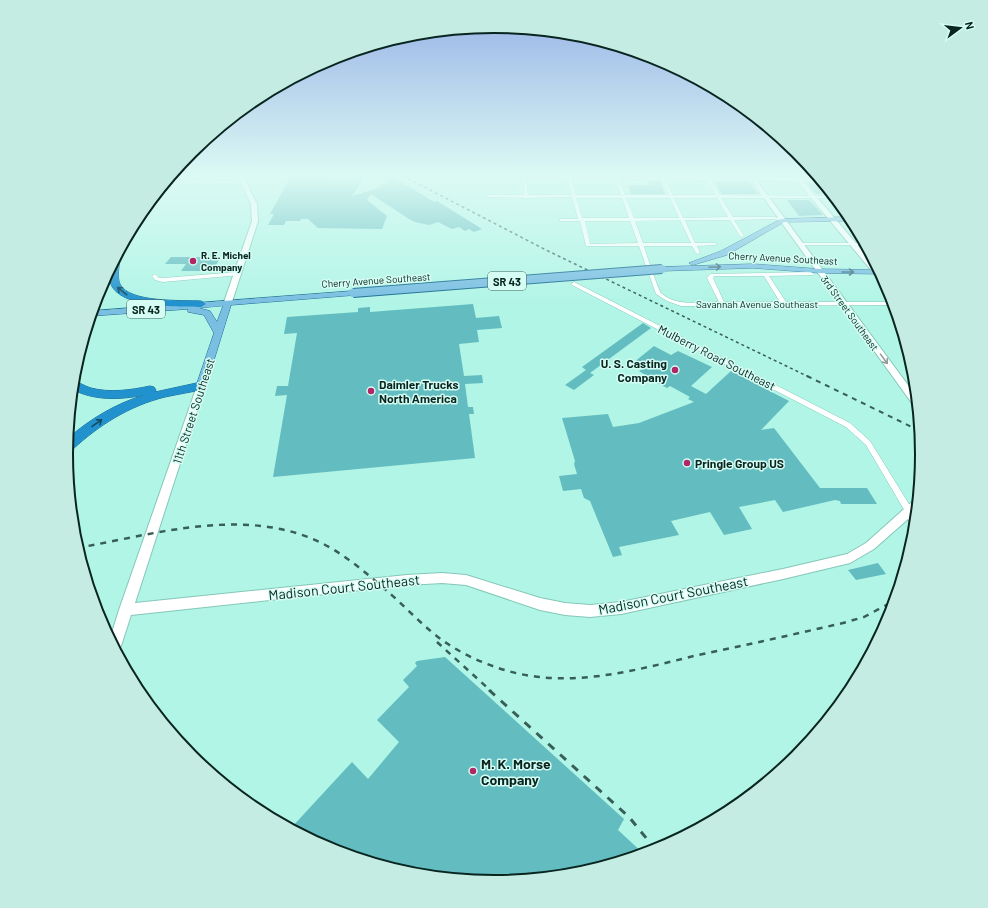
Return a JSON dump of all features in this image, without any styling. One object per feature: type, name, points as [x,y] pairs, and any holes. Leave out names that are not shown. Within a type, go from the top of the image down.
[{"type":"highway","points":[[115,270],[114,282],[118,289],[126,295],[150,301],[201,304]]},
{"type":"highway","points":[[79,388],[92,392],[127,394],[202,383]]},
{"type":"highway","points":[[73,442],[95,424],[127,406],[163,393],[202,383]]},
{"type":"main road","name":"SR 43","points":[[783,220],[843,219]]},
{"type":"main road","name":"Cherry Avenue Southeast","points":[[662,269],[696,263],[718,256],[783,220]]},
{"type":"main road","name":"Cherry Avenue Southeast","points":[[97,313],[662,269],[753,266],[820,271],[874,272]]},
{"type":"main road","name":"11th Street Southeast","points":[[202,383],[228,302]]},
{"type":"main road","points":[[119,311],[134,314],[202,311],[207,313],[212,318],[218,333]]},
{"type":"street","name":"11th Street Southeast","points":[[228,302],[253,230],[255,218]]},
{"type":"street","points":[[562,220],[758,218]]},
{"type":"street","points":[[776,218],[783,220]]},
{"type":"street","points":[[633,219],[641,245]]},
{"type":"street","points":[[682,219],[698,253]]},
{"type":"street","points":[[731,219],[742,236]]},
{"type":"street","points":[[832,219],[868,261]]},
{"type":"street","points":[[581,220],[588,245],[715,244]]},
{"type":"street","name":"3rd Street Southeast","points":[[783,220],[910,395]]},
{"type":"street","points":[[800,244],[859,244]]},
{"type":"street","name":"Savannah Avenue Southeast","points":[[641,245],[658,293],[669,300],[681,304],[887,304]]},
{"type":"street","points":[[155,276],[157,279],[163,280],[238,274]]},
{"type":"street","points":[[765,274],[784,304]]},
{"type":"street","name":"Cherry Avenue Southeast","points":[[723,305],[710,278],[711,275],[811,274]]},
{"type":"street","name":"Mulberry Road Southeast","points":[[574,284],[838,419],[858,433],[868,443],[911,508]]},
{"type":"street","name":"11th Street Southeast","points":[[116,640],[202,383]]},
{"type":"street","name":"Madison Court Southeast","points":[[125,610],[407,580],[442,578],[477,583],[522,599],[552,607],[577,610],[607,609],[646,603],[850,558],[870,546],[910,515]]},
{"type":"building","points":[[272,218],[386,218],[382,229],[318,228],[308,219],[301,219],[300,221],[286,221],[284,225],[268,225]]},
{"type":"building","points":[[465,218],[482,229],[474,232],[469,229],[465,231],[459,227],[452,229],[438,222],[429,225],[409,219]]},
{"type":"building","name":"R. E. Michel Company","points":[[171,257],[221,257],[212,271],[181,271],[186,264],[165,264]]},
{"type":"building","name":"Daimler Trucks North America","points":[[473,304],[476,318],[499,316],[502,328],[477,330],[479,342],[459,344],[464,376],[482,375],[483,383],[465,384],[468,407],[473,407],[474,414],[469,414],[475,458],[273,477],[287,395],[275,396],[277,386],[288,386],[297,333],[284,334],[287,317],[358,312],[358,308],[370,307],[370,312]]},
{"type":"building","points":[[643,323],[651,328],[590,373],[594,375],[574,390],[565,385],[586,370],[582,367]]},
{"type":"building","name":"Pringle Group US","points":[[654,346],[671,355],[678,351],[712,367],[691,386],[706,394],[731,371],[789,401],[761,430],[774,428],[820,488],[867,488],[877,504],[841,504],[840,501],[835,500],[783,512],[775,500],[739,507],[752,529],[724,535],[710,512],[671,521],[679,535],[619,547],[622,555],[613,557],[590,501],[584,498],[581,489],[563,491],[559,476],[577,474],[574,464],[575,461],[562,418],[608,414],[613,427],[639,423],[694,402],[688,399],[690,397],[670,386],[667,388],[646,377],[647,376],[639,371],[643,369],[633,363]]},
{"type":"building","points":[[878,563],[886,574],[856,580],[848,570]]},
{"type":"building","name":"M. K. Morse Company","points":[[445,657],[624,819],[618,830],[639,849],[603,861],[549,871],[522,874],[466,874],[412,867],[385,861],[333,843],[294,825],[352,762],[368,779],[399,742],[377,720],[409,687],[403,680],[417,666],[415,663],[417,661]]},
{"type":"railway","points":[[485,218],[546,250],[809,377]]},
{"type":"railway","points":[[807,376],[914,428]]},
{"type":"railway","points":[[83,547],[163,531],[192,527],[251,525],[280,529],[308,537],[339,553],[377,582],[432,632],[448,644],[469,656],[508,671],[532,676],[556,678],[580,678],[604,675],[651,666],[843,623],[864,617],[887,605]]},
{"type":"railway","points":[[437,642],[491,691]]},
{"type":"railway","points":[[489,690],[629,817],[651,844]]},
{"type":"place","name":"R. E. Michel Company","points":[[193,261]]},
{"type":"place","name":"U. S. Casting Company","points":[[675,370]]},
{"type":"place","name":"Daimler Trucks North America","points":[[371,391]]},
{"type":"place","name":"Pringle Group US","points":[[687,463]]},
{"type":"place","name":"M. K. Morse Company","points":[[473,771]]}]
